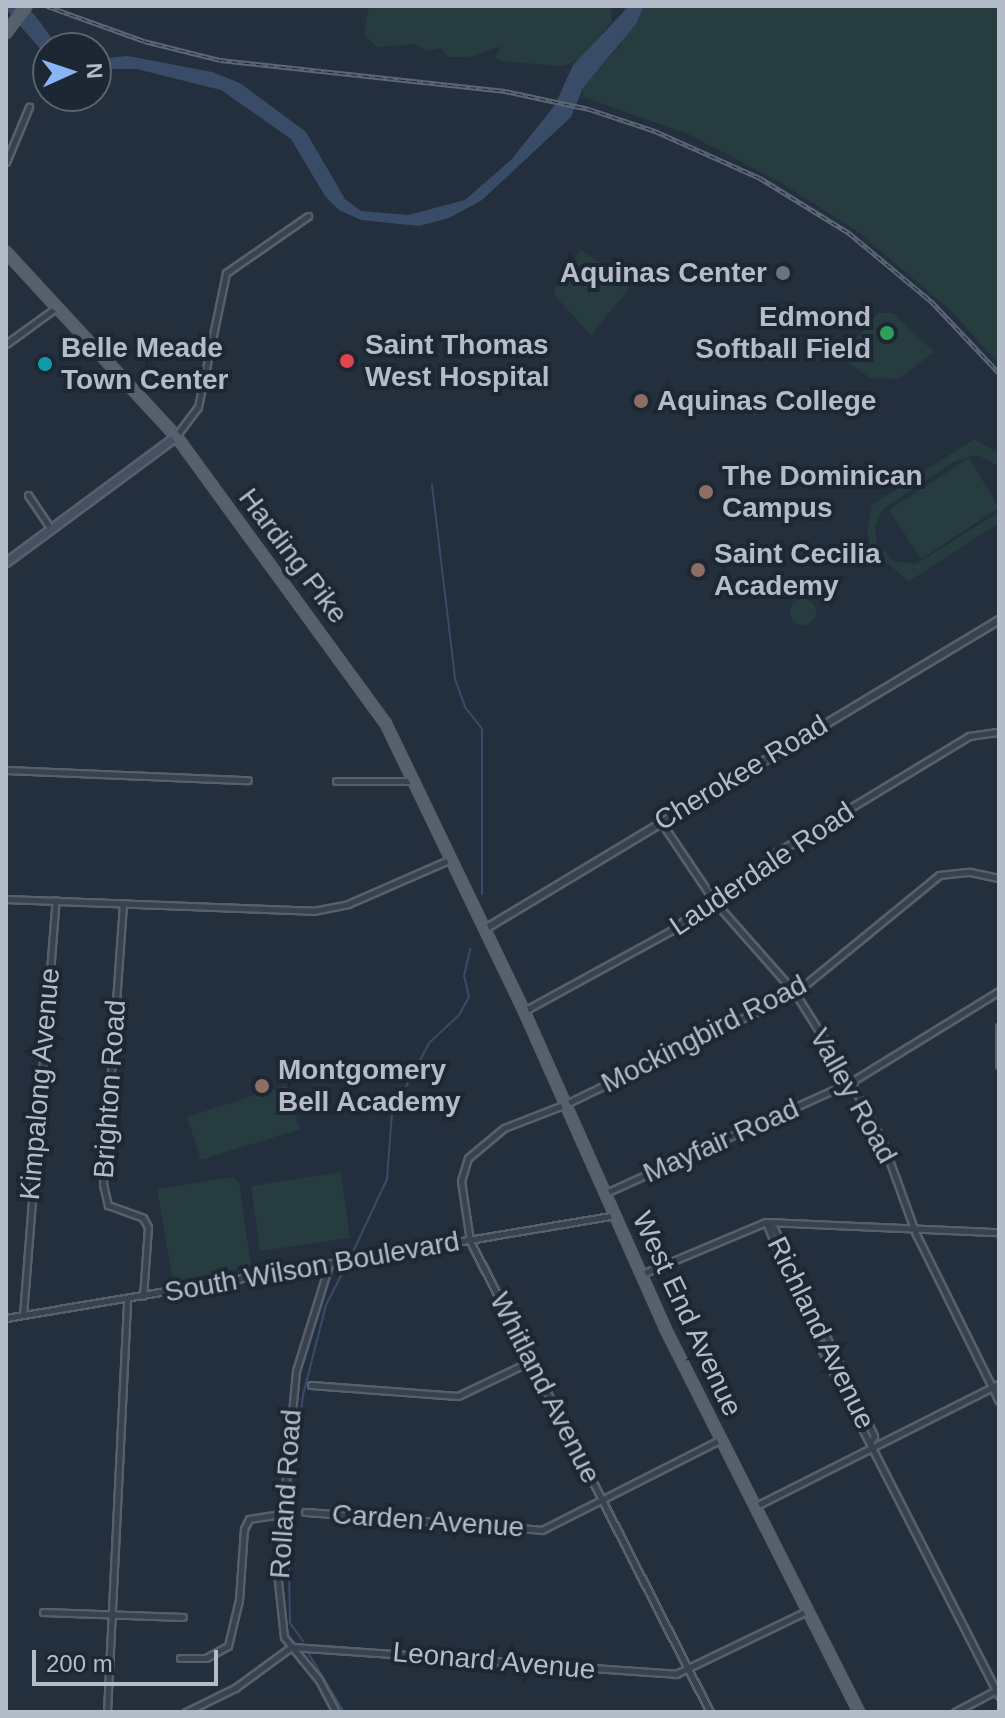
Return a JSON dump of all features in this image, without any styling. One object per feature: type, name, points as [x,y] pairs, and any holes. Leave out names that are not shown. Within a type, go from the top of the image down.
[{"type":"main road","points":[[6,33],[26,6]]},
{"type":"main road","name":"Harding Pike","points":[[6,252],[176,436],[356,677],[416,781],[485,929]]},
{"type":"main road","points":[[6,562],[176,436]]},
{"type":"main road","name":"West End Avenue","points":[[485,929],[608,1192],[642,1274],[721,1439],[859,1712]]},
{"type":"street","points":[[6,162],[29,107]]},
{"type":"street","points":[[176,436],[198,407],[226,273],[308,216]]},
{"type":"street","points":[[6,344],[58,307]]},
{"type":"street","points":[[28,495],[51,529]]},
{"type":"street","name":"Cherokee Road","points":[[485,929],[999,620]]},
{"type":"street","name":"Lauderdale Road","points":[[524,1011],[612,966],[714,901],[776,853],[969,736],[999,732]]},
{"type":"street","points":[[6,770],[248,780]]},
{"type":"street","points":[[336,781],[416,781]]},
{"type":"street","name":"Valley Road","points":[[661,821],[714,901],[795,993],[851,1082],[883,1143],[913,1228],[996,1386],[999,1401]]},
{"type":"street","points":[[6,899],[334,908],[452,859]]},
{"type":"street","name":"Mockingbird Road","points":[[566,1104],[795,993],[939,875],[970,872],[999,878]]},
{"type":"street","name":"Kimpalong Avenue","points":[[23,1315],[56,900]]},
{"type":"street","name":"Brighton Road","points":[[123,904],[103,1184],[108,1205],[143,1218],[148,1227],[143,1296]]},
{"type":"street","name":"Mayfair Road","points":[[608,1192],[851,1082],[999,991]]},
{"type":"street","points":[[999,1027],[999,1065]]},
{"type":"street","name":"Whitland Avenue","points":[[566,1104],[504,1128],[468,1158],[461,1181],[470,1241],[710,1712]]},
{"type":"street","name":"South Wilson Boulevard","points":[[6,1318],[617,1215]]},
{"type":"street","points":[[642,1274],[767,1224],[999,1232]]},
{"type":"street","name":"Richland Avenue","points":[[767,1224],[766,1231],[803,1313],[998,1691]]},
{"type":"street","name":"Rolland Road","points":[[329,1264],[296,1371],[277,1572],[284,1637],[319,1680],[336,1712]]},
{"type":"street","points":[[107,1712],[127,1298]]},
{"type":"street","points":[[311,1385],[458,1396],[531,1361]]},
{"type":"street","points":[[755,1506],[873,1444],[996,1386]]},
{"type":"street","name":"Carden Avenue","points":[[305,1512],[542,1530],[721,1439]]},
{"type":"street","points":[[180,1658],[206,1658],[228,1646],[239,1600],[244,1529],[254,1517],[281,1514]]},
{"type":"street","name":"Leonard Avenue","points":[[291,1647],[661,1673],[688,1670],[808,1610]]},
{"type":"street","points":[[43,1612],[183,1617]]},
{"type":"street","points":[[186,1712],[235,1688],[291,1647]]},
{"type":"street","points":[[955,1712],[998,1691]]},
{"type":"green space","points":[[369,6],[611,6],[612,21],[582,59],[563,66],[500,61],[495,57],[501,46],[470,57],[448,57],[441,48],[428,51],[415,44],[377,47],[364,35]]},
{"type":"green space","points":[[624,6],[999,6],[999,364],[951,311],[857,231],[778,181],[688,134],[583,97],[583,88],[621,44]]},
{"type":"green space","points":[[581,250],[625,281],[628,290],[591,335],[555,296],[555,285]]},
{"type":"green space","name":"Edmond Softball Field","points":[[878,313],[893,313],[934,352],[898,379],[870,378],[840,357]]},
{"type":"green space","points":[[974,439],[999,454],[999,466],[978,455],[955,461],[883,509],[875,527],[877,544],[893,561],[916,564],[999,512],[999,523],[909,581],[872,551],[867,532],[872,505]]},
{"type":"green space","points":[[969,458],[999,508],[921,559],[889,510]]},
{"type":"green space","points":[[803,599],[812,603],[816,612],[812,621],[803,625],[794,621],[790,612],[794,603]]},
{"type":"green space","points":[[286,1085],[300,1129],[201,1160],[187,1117]]},
{"type":"green space","points":[[341,1172],[350,1238],[260,1251],[251,1186]]},
{"type":"green space","points":[[232,1177],[239,1183],[251,1266],[173,1282],[157,1189]]},
{"type":"water","points":[[24,6],[47,32],[32,32],[32,37],[6,8]]},
{"type":"water","points":[[629,6],[644,6],[636,24],[583,88],[571,117],[482,200],[449,218],[419,226],[361,220],[339,210],[325,196],[291,139],[221,90],[137,69],[112,69],[112,58],[128,56],[212,72],[240,83],[306,132],[345,199],[361,211],[408,215],[465,200],[511,160],[555,105],[573,65]]},
{"type":"waterway","points":[[6,7],[15,18]]},
{"type":"waterway","points":[[19,23],[32,38]]},
{"type":"waterway","points":[[432,485],[455,679],[465,707],[482,729],[482,894]]},
{"type":"waterway","points":[[351,1256],[387,1179],[392,1113],[429,1043],[459,1015],[469,997],[464,976],[470,949]]},
{"type":"waterway","points":[[303,1641],[290,1623],[288,1505],[303,1395],[326,1305],[348,1262]]},
{"type":"waterway","points":[[307,1651],[344,1712]]},
{"type":"railway","points":[[47,6],[144,41],[220,60],[505,91],[589,109],[655,131],[760,178],[849,233],[931,301],[999,373]]},
{"type":"place","name":"Aquinas Center","points":[[783,273]]},
{"type":"place","name":"Edmond Softball Field","points":[[887,333]]},
{"type":"place","name":"Saint Thomas West Hospital","points":[[347,361]]},
{"type":"place","name":"Belle Meade Town Center","points":[[45,364]]},
{"type":"place","name":"Aquinas College","points":[[641,401]]},
{"type":"place","name":"The Dominican Campus","points":[[706,492]]},
{"type":"place","name":"Saint Cecilia Academy","points":[[698,570]]},
{"type":"place","name":"Montgomery Bell Academy","points":[[262,1086]]}]
